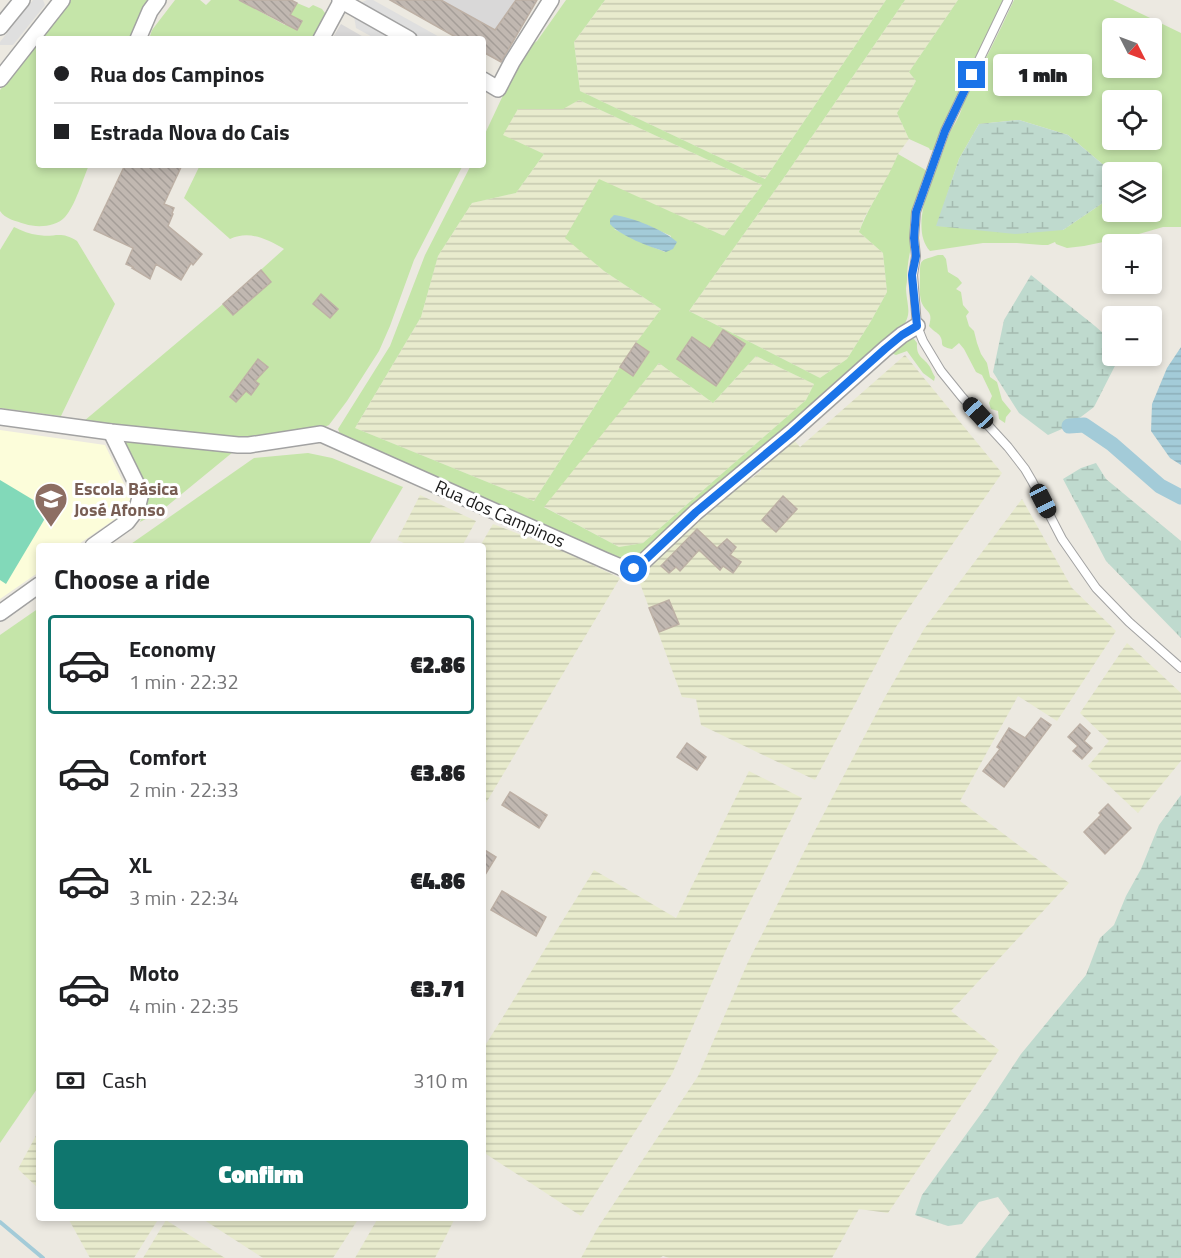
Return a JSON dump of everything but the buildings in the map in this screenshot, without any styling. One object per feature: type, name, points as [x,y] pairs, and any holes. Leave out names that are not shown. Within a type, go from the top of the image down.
[{"type":"street","points":[[0,27],[22,0]]},
{"type":"street","points":[[0,79],[62,0]]},
{"type":"street","points":[[139,36],[150,11],[158,0]]},
{"type":"street","points":[[323,36],[341,0],[404,36]]},
{"type":"street","points":[[486,82],[498,88],[551,0]]},
{"type":"street","name":"Rua dos Campinos","points":[[0,417],[111,432],[238,445],[321,434],[604,560],[625,569],[634,569],[696,512],[792,432],[885,349],[917,326]]},
{"type":"street","points":[[97,543],[127,522],[137,509],[141,493],[111,432]]},
{"type":"street","points":[[0,613],[36,587]]},
{"type":"lane","points":[[1008,0],[945,131],[916,212],[914,238],[916,256],[912,275],[917,326],[922,341],[941,371],[1008,447],[1029,475],[1062,539],[1096,588],[1129,622],[1181,668]]},
{"type":"shaded area","points":[[33,0],[43,0],[45,5],[13,45],[0,45],[0,42]]},
{"type":"shaded area","points":[[373,0],[438,36],[418,36],[360,3]]},
{"type":"shaded area","points":[[390,0],[537,0],[502,63],[486,55],[486,36],[454,36]]},
{"type":"shaded area","points":[[605,0],[886,0],[765,179],[580,91],[574,42]]},
{"type":"shaded area","points":[[905,0],[958,0],[909,72],[916,81],[897,113],[909,139],[898,154],[859,232],[883,253],[887,292],[847,359],[820,378],[689,311],[783,179]]},
{"type":"shaded area","points":[[354,16],[391,36],[371,36],[356,28]]},
{"type":"shaded area","points":[[341,24],[362,36],[334,36]]},
{"type":"shaded area","points":[[579,100],[762,185],[724,236],[599,180],[566,238],[604,271],[661,309],[620,367],[534,501],[355,428],[421,317],[438,256],[472,203],[516,193],[544,154],[502,135],[518,109],[562,109]]},
{"type":"shaded area","points":[[905,355],[1002,473],[896,627],[815,780],[701,725],[696,699],[682,697],[638,578],[642,578],[648,568],[746,477],[752,478],[761,471],[760,465],[792,438],[800,447]]},
{"type":"shaded area","points":[[756,356],[814,384],[806,400],[643,543],[619,547],[543,506],[659,363],[713,403]]},
{"type":"shaded area","name":"Escola Básica José Afonso","points":[[0,430],[105,445],[131,498],[128,510],[80,543],[36,543],[36,574],[0,599]]},
{"type":"shaded area","points":[[420,495],[476,521],[464,543],[404,543],[397,540]]},
{"type":"shaded area","points":[[1022,499],[1072,588],[1116,631],[1057,721],[1018,696],[960,801],[1069,883],[951,1011],[999,1050],[888,1213],[859,1209],[832,1258],[669,1258],[663,1256],[660,1258],[581,1258],[597,1229],[698,1076],[748,962],[885,697],[924,629]]},
{"type":"shaded area","points":[[493,524],[563,551],[620,578],[486,803],[486,543],[482,543]]},
{"type":"shaded area","points":[[1127,643],[1181,693],[1181,761],[1138,813],[1088,766],[1109,741],[1080,713]]},
{"type":"shaded area","points":[[749,771],[802,798],[728,946],[672,1074],[581,1216],[486,1154],[486,1044],[594,870],[676,918]]},
{"type":"shaded area","points":[[36,1136],[36,1186],[18,1169]]},
{"type":"shaded area","points":[[70,1221],[157,1221],[134,1258],[90,1258]]},
{"type":"shaded area","points":[[168,1221],[225,1258],[143,1258]]},
{"type":"shaded area","points":[[206,1221],[357,1221],[333,1258],[263,1258]]},
{"type":"shaded area","points":[[376,1221],[454,1221],[435,1258],[355,1258]]},
{"type":"green space","points":[[71,0],[147,0],[131,36],[43,36]]},
{"type":"green space","points":[[175,0],[200,0],[206,5],[211,0],[239,0],[285,25],[297,3],[309,8],[313,5],[322,9],[328,17],[317,36],[150,36]]},
{"type":"green space","points":[[566,0],[605,0],[574,42],[580,91],[765,179],[886,0],[905,0],[783,179],[689,311],[820,378],[847,359],[887,292],[883,253],[859,232],[898,154],[927,172],[910,224],[911,249],[906,289],[908,310],[905,324],[639,558],[631,560],[620,560],[340,434],[338,429],[390,346],[425,255],[469,168],[486,168],[486,132],[505,91],[531,45],[537,41]],"holes":[[[579,100],[762,185],[724,236],[599,179],[565,238],[604,271],[661,309],[636,343],[649,353],[633,376],[620,367],[534,501],[355,428],[421,317],[438,256],[472,203],[516,193],[544,154],[503,135],[518,109],[563,109]],[[647,225],[671,236],[665,252],[614,229]],[[756,356],[814,384],[806,400],[643,543],[619,547],[544,507],[659,363],[713,403]]]},
{"type":"green space","points":[[958,0],[1003,0],[959,96],[954,101],[945,127],[941,129],[935,150],[930,150],[909,139],[897,113],[916,81],[909,72]]},
{"type":"green space","points":[[1014,0],[1113,0],[1150,18],[1102,18],[1102,78],[1162,78],[1162,24],[1181,33],[1181,227],[1163,227],[1139,234],[1102,234],[1102,242],[1067,248],[1055,242],[1048,245],[983,243],[930,251],[924,241],[922,230],[924,203],[928,189],[963,102]],"holes":[[[1019,120],[1068,135],[1102,164],[1162,162],[1162,222],[1102,222],[1102,203],[1063,230],[937,226],[959,159],[979,124]]]},
{"type":"green space","points":[[36,45],[36,168],[88,168],[69,212],[57,223],[41,226],[30,225],[14,221],[0,211],[0,90]]},
{"type":"green space","points":[[1019,120],[1068,135],[1102,164],[1102,203],[1063,230],[1015,234],[936,226],[959,159],[979,124]]},
{"type":"green space","points":[[199,168],[461,168],[414,260],[379,351],[329,425],[322,428],[238,438],[151,431],[84,421],[223,304],[284,249],[264,239],[251,236],[237,236],[230,239],[184,198]]},
{"type":"green space","points":[[14,227],[32,234],[62,235],[77,241],[115,304],[61,416],[0,408],[0,250]]},
{"type":"green space","points":[[943,255],[948,272],[962,283],[956,289],[961,292],[963,305],[969,312],[966,316],[969,326],[974,331],[990,377],[997,382],[1002,400],[1011,411],[1005,423],[999,419],[998,411],[991,409],[989,403],[992,396],[982,375],[976,372],[964,349],[959,343],[952,349],[944,347],[940,336],[929,326],[930,314],[920,298],[920,266],[922,261]]},
{"type":"green space","points":[[1031,275],[1102,332],[1102,366],[1115,366],[1094,407],[1069,426],[1048,435],[1019,413],[993,372],[1004,320]]},
{"type":"green space","points":[[905,338],[914,339],[917,343],[918,352],[930,367],[935,377],[934,381],[923,373],[907,351],[896,355],[891,353]]},
{"type":"green space","points":[[121,439],[233,450],[233,452],[161,511],[140,522],[146,500]]},
{"type":"green space","points":[[308,453],[332,458],[403,487],[370,543],[132,543],[254,458]]},
{"type":"green space","points":[[1096,463],[1106,479],[1181,541],[1181,638],[1106,561],[1063,479],[1081,468]]},
{"type":"green space","points":[[0,480],[50,510],[6,584],[0,580]]},
{"type":"green space","points":[[36,610],[36,1090],[0,1143],[0,635]]},
{"type":"green space","points":[[1181,795],[1181,1258],[975,1258],[1010,1213],[998,1197],[979,1202],[962,1224],[948,1226],[915,1215],[922,1195],[986,1107],[1021,1054],[1086,975],[1100,938],[1114,925],[1159,825]]},
{"type":"water","points":[[614,215],[647,225],[677,242],[673,249],[666,252],[636,241],[610,224],[610,219]]},
{"type":"water","points":[[1181,347],[1181,465],[1170,458],[1151,431],[1152,404],[1167,368]]},
{"type":"waterway","points":[[1069,426],[1084,425],[1112,444],[1160,486],[1181,497]]},
{"type":"waterway","points":[[0,1222],[43,1258]]},
{"type":"place","name":"Escola Básica José Afonso","points":[[51,528]]},
{"type":"route","points":[[634,569],[696,512],[792,432],[885,349],[917,326],[912,275],[916,256],[914,238],[916,212],[945,131],[972,75]]}]
